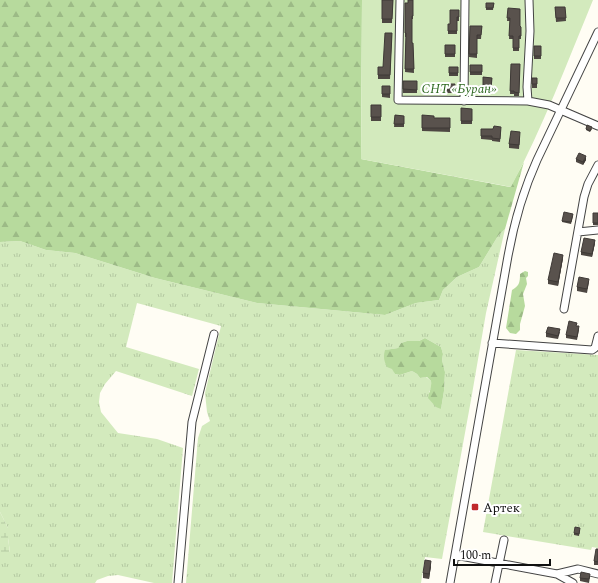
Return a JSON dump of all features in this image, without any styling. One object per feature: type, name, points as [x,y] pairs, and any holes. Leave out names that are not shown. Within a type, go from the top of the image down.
[{"type":"street","points":[[400,0],[398,100],[528,101],[549,105],[598,126]]},
{"type":"street","points":[[464,101],[465,0]]},
{"type":"street","points":[[528,101],[527,87],[530,31],[529,0]]},
{"type":"street","points":[[450,583],[512,234],[529,177],[598,32]]},
{"type":"street","points":[[564,309],[584,197],[588,184],[598,165]]},
{"type":"street","points":[[578,232],[598,230]]},
{"type":"street","points":[[178,583],[192,422],[214,334]]},
{"type":"street","points":[[492,343],[592,350],[595,348],[598,336]]},
{"type":"street","points":[[495,583],[504,540]]},
{"type":"street","points":[[455,555],[557,574],[573,583]]},
{"type":"street","points":[[557,574],[578,569],[598,574]]},
{"type":"green space","points":[[0,0],[362,0],[361,159],[510,187],[524,162],[505,229],[498,236],[479,267],[457,277],[443,290],[439,300],[416,303],[385,315],[257,303],[155,278],[75,253],[46,250],[20,241],[0,242]]},
{"type":"green space","name":"СНТ «Буран»","points":[[362,0],[593,0],[544,118],[511,187],[361,159]]},
{"type":"green space","points":[[505,229],[486,313],[442,559],[425,557],[421,583],[186,583],[198,438],[202,426],[210,421],[207,412],[205,393],[221,326],[137,303],[126,347],[199,369],[192,396],[116,371],[105,384],[100,393],[99,402],[101,412],[118,433],[157,439],[183,448],[172,583],[154,583],[118,575],[108,576],[97,580],[95,583],[0,583],[0,553],[10,552],[8,528],[0,512],[0,242],[20,241],[46,250],[75,253],[155,278],[257,303],[385,315],[416,303],[439,300],[443,290],[457,277],[479,267],[498,236]],"holes":[[[425,338],[441,347],[445,372],[441,409],[429,392],[432,387],[431,381],[426,377],[420,378],[412,371],[400,375],[395,374],[386,350],[398,348],[401,343],[407,341],[419,341]]]},
{"type":"green space","points":[[525,271],[528,272],[528,276],[526,278],[527,284],[523,294],[525,306],[520,324],[520,330],[516,334],[510,333],[506,328],[512,290],[519,284],[520,274]]},
{"type":"green space","points":[[425,338],[441,347],[443,354],[442,360],[445,372],[441,409],[436,407],[428,398],[431,388],[431,381],[427,377],[420,378],[412,371],[400,375],[395,374],[392,369],[387,367],[385,361],[385,350],[398,348],[401,343],[407,341],[419,341]]},
{"type":"green space","points":[[516,350],[598,355],[598,548],[592,547],[591,550],[483,532]]},
{"type":"green space","points":[[0,512],[8,528],[10,553],[0,553]]},
{"type":"building","points":[[382,0],[393,0],[392,19],[382,19]]},
{"type":"building","points":[[408,0],[413,0],[412,43],[414,69],[405,69],[405,3],[408,3]]},
{"type":"building","points":[[486,3],[494,3],[493,8],[486,8]]},
{"type":"building","points":[[555,7],[565,7],[566,18],[556,18]]},
{"type":"building","points":[[508,8],[520,9],[521,36],[519,36],[519,48],[513,48],[513,36],[509,36],[510,18],[507,18]]},
{"type":"building","points":[[450,10],[459,10],[459,17],[457,17],[457,31],[448,31],[448,24],[450,24]]},
{"type":"building","points":[[470,26],[482,26],[481,35],[477,35],[477,54],[469,54]]},
{"type":"building","points":[[385,33],[392,33],[390,75],[378,75],[378,67],[383,67]]},
{"type":"building","points":[[445,45],[455,45],[455,54],[445,54]]},
{"type":"building","points":[[534,46],[541,46],[541,56],[534,56]]},
{"type":"building","points":[[511,64],[520,64],[519,93],[510,91]]},
{"type":"building","points":[[470,65],[482,65],[482,72],[470,72]]},
{"type":"building","points":[[449,67],[458,67],[458,73],[449,73]]},
{"type":"building","points":[[483,77],[492,78],[491,88],[483,88]]},
{"type":"building","points":[[532,78],[537,78],[537,84],[532,84]]},
{"type":"building","points":[[403,81],[417,81],[417,90],[403,89]]},
{"type":"building","points":[[446,84],[455,84],[454,90],[446,90]]},
{"type":"building","points":[[382,86],[390,86],[390,94],[382,94]]},
{"type":"building","points":[[371,105],[381,105],[381,117],[371,117]]},
{"type":"building","points":[[461,108],[472,109],[472,121],[461,121]]},
{"type":"building","points":[[395,115],[404,116],[404,124],[394,124]]},
{"type":"building","points":[[422,115],[434,116],[434,118],[450,118],[450,128],[422,128]]},
{"type":"building","points":[[587,125],[592,127],[590,131],[586,129]]},
{"type":"building","points":[[494,126],[501,127],[500,139],[492,138],[492,136],[481,136],[481,129],[493,129]]},
{"type":"building","points":[[511,131],[520,132],[519,145],[509,144]]},
{"type":"building","points":[[579,153],[586,156],[583,162],[576,159]]},
{"type":"building","points":[[564,212],[573,214],[571,222],[562,221]]},
{"type":"building","points":[[593,213],[598,213],[598,223],[593,223]]},
{"type":"building","points":[[584,238],[595,240],[592,254],[581,252]]},
{"type":"building","points":[[554,253],[563,255],[558,282],[548,280]]},
{"type":"building","points":[[579,277],[589,279],[587,289],[577,287]]},
{"type":"building","points":[[569,321],[577,323],[576,326],[579,326],[577,337],[566,335]]},
{"type":"building","points":[[548,327],[560,329],[558,336],[546,333]]},
{"type":"building","points":[[575,527],[580,528],[579,534],[574,533]]},
{"type":"building","points":[[596,549],[598,549],[598,562],[594,561]]},
{"type":"building","points":[[425,560],[431,561],[429,574],[423,573]]},
{"type":"building","points":[[581,572],[590,574],[589,579],[580,578]]},
{"type":"place","name":"Артек","points":[[475,507]]}]
